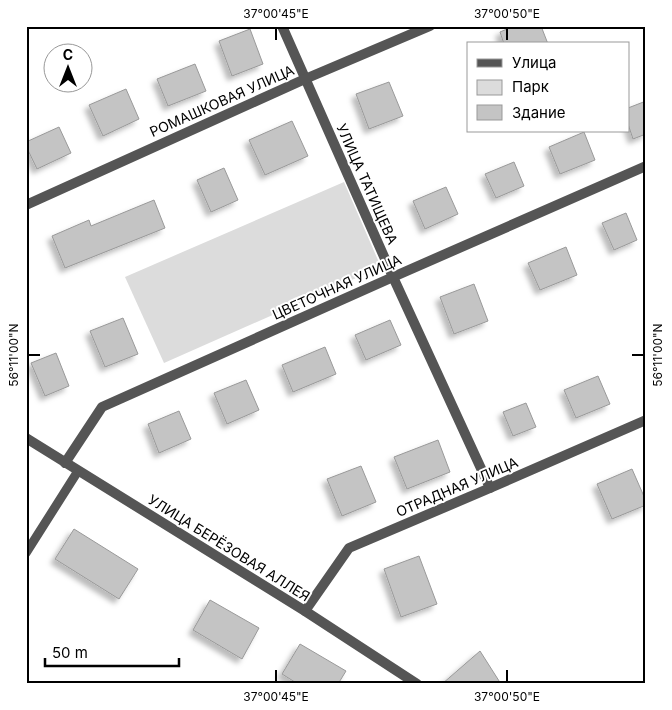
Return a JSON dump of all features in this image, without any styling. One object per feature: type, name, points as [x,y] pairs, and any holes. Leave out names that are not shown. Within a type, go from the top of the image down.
[{"type":"street","name":"УЛИЦА ТАТИЩЕВА","points":[[282,26],[393,277],[490,488]]},
{"type":"street","name":"РОМАШКОВАЯ УЛИЦА","points":[[26,205],[306,78],[430,26]]},
{"type":"street","name":"ЦВЕТОЧНАЯ УЛИЦА","points":[[65,463],[102,407],[646,166]]},
{"type":"street","name":"ОТРАДНАЯ УЛИЦА","points":[[305,611],[350,548],[646,420]]},
{"type":"street","name":"УЛИЦА БЕРЁЗОВАЯ АЛЛЕЯ","points":[[26,438],[305,611],[417,684]]},
{"type":"lane","points":[[26,553],[78,471]]},
{"type":"green space","points":[[344,182],[381,267],[164,363],[125,277]]},
{"type":"building","points":[[514,26],[541,26],[547,42],[503,42],[500,32]]},
{"type":"building","points":[[250,29],[263,64],[232,76],[219,41]]},
{"type":"building","points":[[195,64],[206,91],[168,106],[157,79]]},
{"type":"building","points":[[389,82],[403,116],[369,129],[356,94]]},
{"type":"building","points":[[126,89],[139,119],[103,136],[89,105]]},
{"type":"building","points":[[646,101],[646,134],[633,139],[630,130],[630,107]]},
{"type":"building","points":[[292,121],[308,156],[265,175],[249,140]]},
{"type":"building","points":[[59,127],[71,153],[37,169],[26,146],[26,142]]},
{"type":"building","points":[[584,132],[595,160],[560,174],[549,147]]},
{"type":"building","points":[[514,162],[524,186],[496,198],[485,174]]},
{"type":"building","points":[[224,168],[238,200],[211,212],[197,180]]},
{"type":"building","points":[[446,187],[458,214],[425,229],[413,201]]},
{"type":"building","points":[[154,200],[165,228],[65,268],[52,236],[89,220],[91,226]]},
{"type":"building","points":[[626,213],[637,240],[614,250],[602,223]]},
{"type":"building","points":[[566,247],[577,275],[540,290],[528,263]]},
{"type":"building","points":[[474,284],[488,321],[454,334],[440,297]]},
{"type":"building","points":[[123,318],[138,354],[105,367],[90,331]]},
{"type":"building","points":[[390,320],[401,345],[366,360],[355,335]]},
{"type":"building","points":[[325,347],[336,374],[293,392],[282,365]]},
{"type":"building","points":[[56,353],[69,386],[45,396],[31,363]]},
{"type":"building","points":[[598,376],[610,404],[576,418],[564,390]]},
{"type":"building","points":[[246,380],[259,410],[227,424],[214,393]]},
{"type":"building","points":[[526,403],[536,427],[513,436],[503,412]]},
{"type":"building","points":[[179,411],[191,439],[159,453],[148,424]]},
{"type":"building","points":[[438,440],[450,472],[407,489],[394,457]]},
{"type":"building","points":[[361,466],[376,502],[342,516],[327,479]]},
{"type":"building","points":[[632,469],[646,505],[612,519],[597,484]]},
{"type":"building","points":[[74,529],[138,569],[119,599],[55,559]]},
{"type":"building","points":[[419,556],[437,604],[401,617],[384,569]]},
{"type":"building","points":[[210,600],[259,628],[242,659],[193,630]]},
{"type":"building","points":[[300,644],[346,671],[338,684],[298,684],[282,674]]},
{"type":"building","points":[[480,651],[501,684],[442,684]]}]
